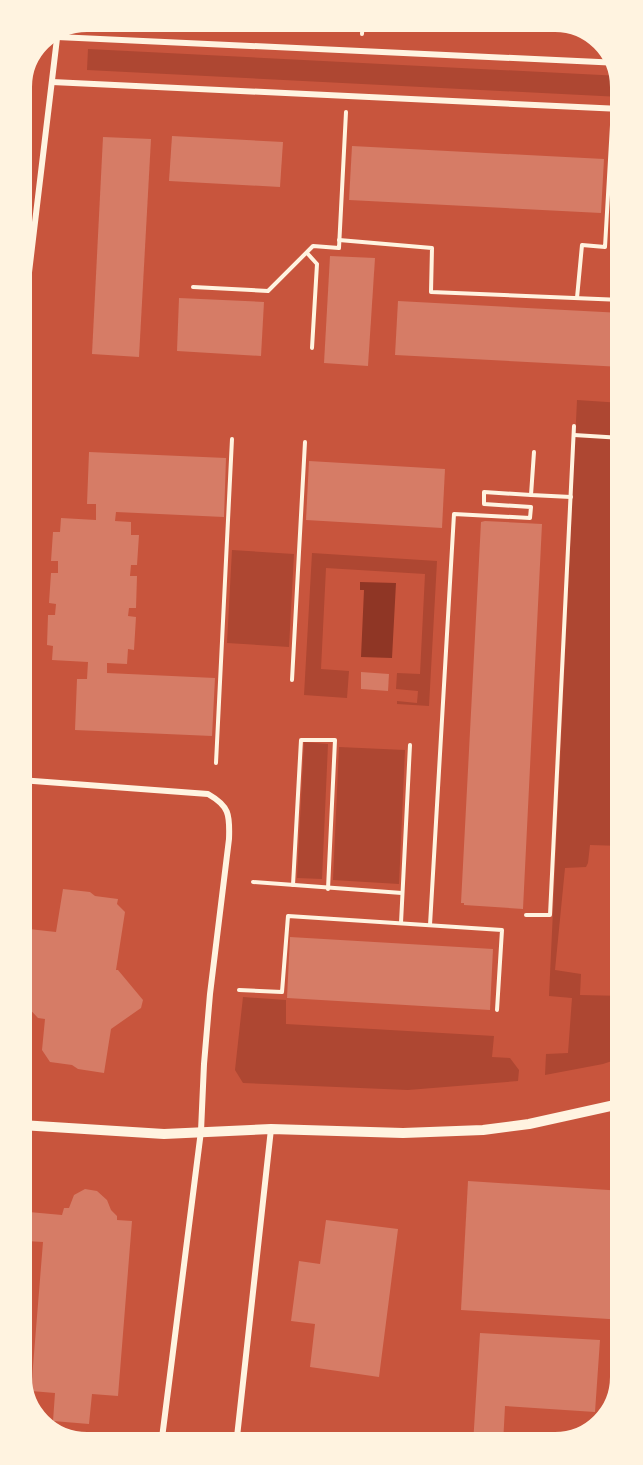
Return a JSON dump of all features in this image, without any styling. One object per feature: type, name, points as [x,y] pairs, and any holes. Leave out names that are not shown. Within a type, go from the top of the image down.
[{"type":"street","points":[[64,33],[609,62]]},
{"type":"street","points":[[29,274],[58,37]]},
{"type":"street","points":[[52,82],[614,109]]},
{"type":"street","points":[[28,781],[208,794],[223,802],[230,819],[210,994],[201,1131],[162,1436]]},
{"type":"street","points":[[28,1125],[164,1134],[271,1129],[392,1133],[483,1130],[542,1122],[614,1105]]},
{"type":"street","points":[[237,1436],[271,1129]]},
{"type":"path","points":[[362,29],[362,34]]},
{"type":"path","points":[[193,287],[268,291],[313,246],[339,248],[346,112]]},
{"type":"path","points":[[577,298],[582,245],[605,247],[612,124]]},
{"type":"path","points":[[339,240],[432,248],[431,292],[614,300]]},
{"type":"path","points":[[307,253],[316,264],[312,348]]},
{"type":"path","points":[[526,915],[550,915],[574,426]]},
{"type":"path","points":[[574,435],[614,438]]},
{"type":"path","points":[[216,762],[232,439]]},
{"type":"path","points":[[292,680],[305,442]]},
{"type":"path","points":[[531,495],[534,452]]},
{"type":"path","points":[[430,925],[454,514],[531,518],[531,507],[483,504],[484,492],[571,497]]},
{"type":"path","points":[[293,885],[301,740],[335,740],[328,889]]},
{"type":"path","points":[[401,923],[410,745]]},
{"type":"path","points":[[253,882],[402,893]]},
{"type":"path","points":[[239,990],[282,992],[288,916],[502,930],[497,1010]]},
{"type":"shaded area","points":[[88,49],[613,76],[614,97],[87,70]]},
{"type":"shaded area","points":[[577,400],[614,402],[614,846],[590,845],[586,867],[565,868],[555,970],[581,974],[580,995],[614,996],[614,1060],[545,1075],[546,1054],[568,1053],[572,998],[549,996]]},
{"type":"shaded area","points":[[232,550],[294,554],[289,647],[227,643]]},
{"type":"shaded area","points":[[312,553],[437,561],[429,706],[397,704],[397,701],[417,703],[418,691],[396,689],[397,673],[420,674],[425,574],[326,568],[321,669],[349,671],[347,698],[304,695]]},
{"type":"shaded area","points":[[360,582],[396,583],[392,658],[361,657],[364,590],[360,590]]},
{"type":"shaded area","points":[[304,742],[328,744],[322,879],[297,878]]},
{"type":"shaded area","points":[[339,747],[405,750],[399,884],[333,880]]},
{"type":"shaded area","points":[[243,997],[286,1000],[286,1024],[494,1036],[492,1057],[510,1058],[519,1070],[518,1081],[408,1090],[243,1083],[235,1070]]},
{"type":"building","points":[[172,136],[283,142],[280,187],[169,181]]},
{"type":"building","points":[[103,137],[151,139],[139,357],[92,354]]},
{"type":"building","points":[[352,146],[604,159],[601,213],[349,200]]},
{"type":"building","points":[[330,256],[375,258],[368,366],[324,363]]},
{"type":"building","points":[[179,298],[264,302],[261,356],[177,351]]},
{"type":"building","points":[[398,301],[614,313],[614,367],[395,355]]},
{"type":"building","points":[[89,452],[226,458],[224,517],[116,512],[115,521],[131,522],[131,535],[139,535],[137,565],[131,565],[130,576],[137,576],[136,608],[129,608],[128,616],[136,617],[134,650],[128,649],[127,664],[107,663],[107,673],[215,678],[212,736],[75,730],[77,679],[87,679],[88,662],[52,660],[53,646],[47,645],[48,615],[55,615],[56,604],[49,603],[51,573],[58,573],[58,561],[51,561],[53,532],[60,532],[61,518],[96,520],[96,504],[87,504]]},
{"type":"building","points":[[309,461],[445,469],[442,528],[306,520]]},
{"type":"building","points":[[481,522],[542,524],[523,909],[461,903]]},
{"type":"building","points":[[361,672],[389,674],[388,691],[361,689]]},
{"type":"building","points":[[63,889],[90,892],[95,896],[118,899],[117,904],[125,912],[116,970],[143,1000],[141,1008],[111,1029],[104,1073],[50,1062],[42,1050],[45,1019],[38,1018],[28,1008],[28,929],[56,932]]},
{"type":"building","points":[[290,937],[493,949],[490,1010],[287,998]]},
{"type":"building","points":[[468,1181],[614,1190],[614,1319],[461,1310]]},
{"type":"building","points":[[85,1189],[97,1191],[107,1200],[117,1220],[132,1221],[118,1396],[92,1394],[89,1424],[53,1421],[55,1393],[31,1391],[43,1242],[28,1241],[29,1212],[62,1215],[64,1208],[69,1208],[74,1195]]},
{"type":"building","points":[[326,1220],[398,1229],[379,1377],[310,1367],[315,1324],[291,1321],[299,1261],[320,1264]]},
{"type":"building","points":[[480,1333],[600,1340],[595,1412],[505,1406],[503,1436],[474,1436]]}]
